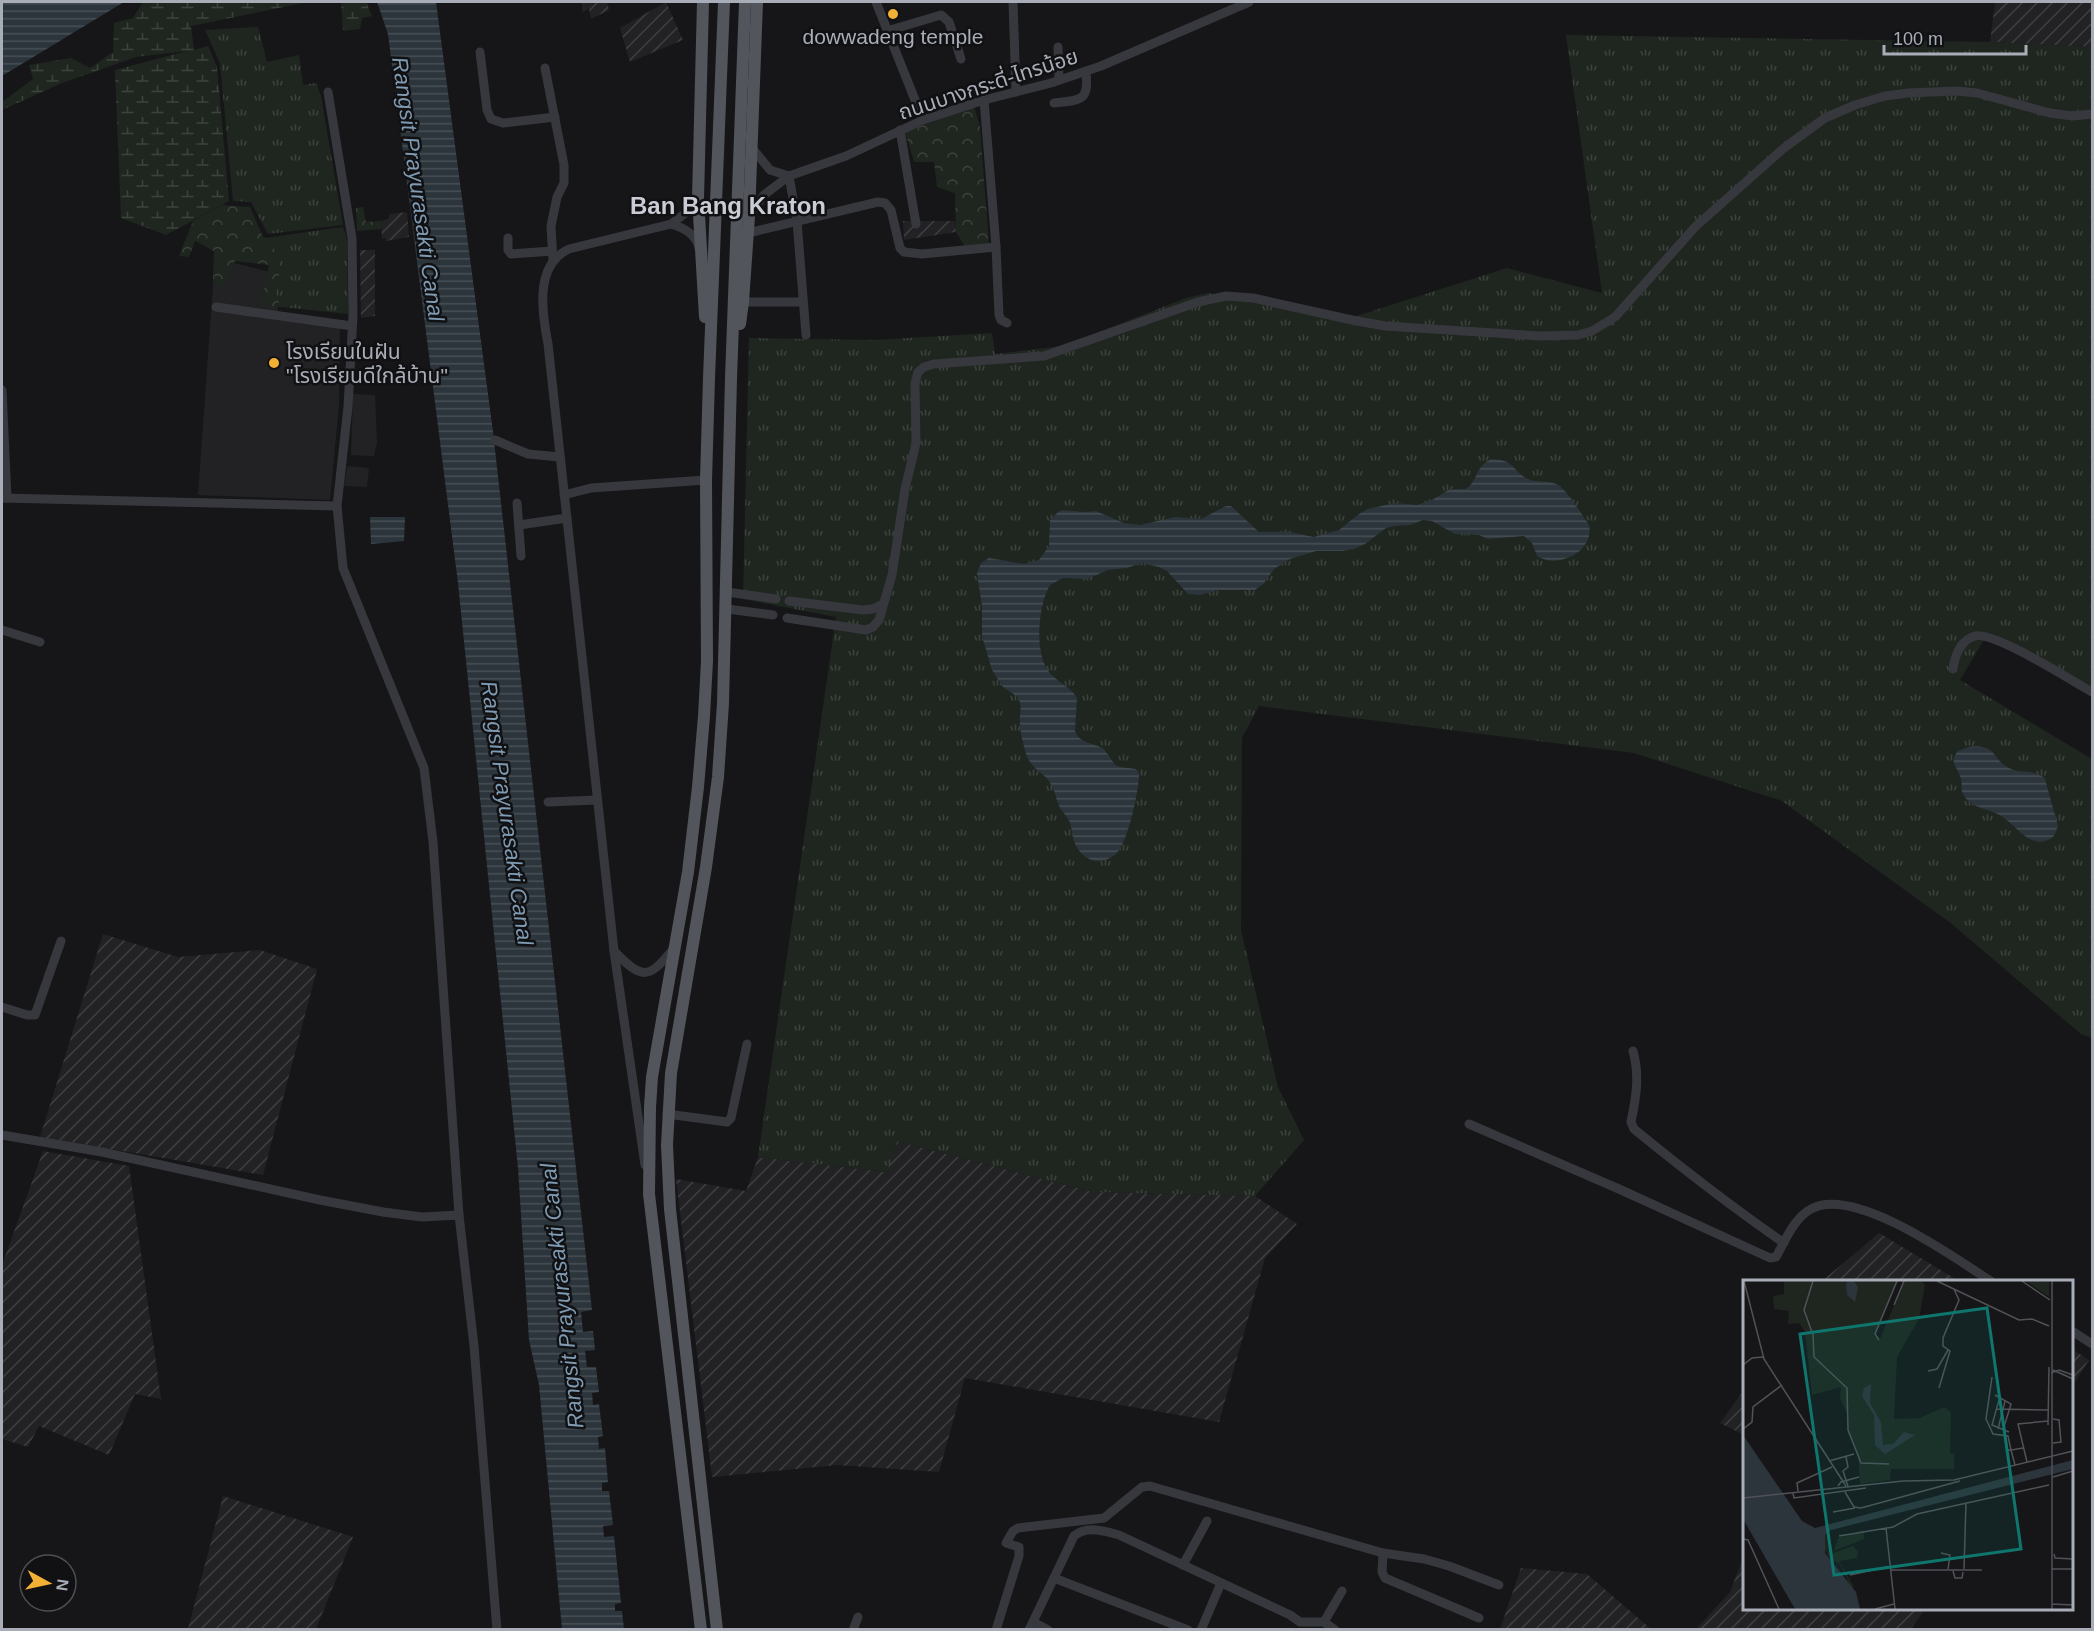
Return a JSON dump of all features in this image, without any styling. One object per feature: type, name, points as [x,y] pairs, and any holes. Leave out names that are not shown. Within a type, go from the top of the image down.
[{"type":"main road","points":[[703,2],[698,198],[709,378]]},
{"type":"main road","points":[[700,1629],[649,1194],[652,1077],[688,872],[702,745],[707,661],[706,480],[709,378],[724,2]]},
{"type":"main road","points":[[717,1629],[670,1209],[667,1176],[667,1114],[675,1036],[712,822],[721,740],[745,2]]},
{"type":"main road","points":[[731,378],[743,302],[748,233],[757,2]]},
{"type":"street","points":[[876,2],[923,120]]},
{"type":"street","points":[[1013,2],[1016,92]]},
{"type":"street","name":"ถนนบางกระดี่-ไทรน้อย","points":[[749,216],[764,195],[789,176],[846,156],[923,120],[1086,71],[1249,2]]},
{"type":"street","points":[[887,32],[941,15],[949,22],[961,58]]},
{"type":"street","points":[[1058,47],[1059,80]]},
{"type":"street","points":[[480,52],[487,110],[491,119],[503,123],[555,117]]},
{"type":"street","points":[[545,68],[564,165],[564,183],[557,197],[551,226],[552,256],[545,280],[543,314],[614,951],[649,1194]]},
{"type":"street","points":[[1054,103],[1082,98],[1088,89],[1086,71]]},
{"type":"street","points":[[787,618],[866,630],[873,627],[879,620],[892,575],[905,489],[914,459],[915,383],[918,372],[924,367],[934,364],[1044,356],[1198,302],[1226,296],[1253,298],[1385,326],[1541,336],[1578,335],[1592,331],[1615,316],[1695,227],[1784,148],[1825,118],[1855,105],[1885,96],[1956,91],[1977,93],[2050,113],[2072,116],[2092,114]]},
{"type":"street","points":[[328,92],[352,238],[352,326],[348,407],[337,506],[343,568],[424,768],[427,784],[459,1215],[474,1346],[497,1629]]},
{"type":"street","points":[[984,100],[999,315],[1001,320],[1007,323]]},
{"type":"street","points":[[900,130],[916,224]]},
{"type":"street","points":[[752,148],[770,170],[789,176],[796,221],[806,335]]},
{"type":"street","points":[[508,238],[508,250],[511,254],[552,256],[569,249],[671,224],[691,209],[698,198]]},
{"type":"street","points":[[748,233],[878,202],[885,203],[891,210],[900,248],[904,252],[922,254],[996,247]]},
{"type":"street","points":[[671,224],[681,227],[698,243],[701,260]]},
{"type":"street","points":[[743,302],[803,302]]},
{"type":"street","points":[[216,307],[352,326]]},
{"type":"street","points":[[2,390],[4,498],[337,506]]},
{"type":"street","points":[[495,440],[528,454],[560,457]]},
{"type":"street","points":[[564,495],[591,488],[706,480]]},
{"type":"street","points":[[517,503],[521,556]]},
{"type":"street","points":[[519,525],[567,518]]},
{"type":"street","points":[[727,592],[776,599]]},
{"type":"street","points":[[789,602],[863,610],[873,609],[883,604]]},
{"type":"street","points":[[727,609],[773,615]]},
{"type":"street","points":[[2,630],[40,642]]},
{"type":"street","points":[[1953,669],[1955,657],[1964,642],[1976,636],[1986,635],[2007,644],[2092,692]]},
{"type":"street","points":[[548,802],[597,800]]},
{"type":"street","points":[[2,1007],[27,1015],[35,1015],[61,941]]},
{"type":"street","points":[[614,951],[636,971],[649,972],[658,967],[674,948]]},
{"type":"street","points":[[667,1114],[728,1122],[731,1118],[747,1044]]},
{"type":"street","points":[[1633,1051],[1638,1080],[1631,1122],[1634,1129],[1736,1209],[1784,1243]]},
{"type":"street","points":[[1469,1124],[1770,1258],[1776,1257],[1799,1218],[1808,1210],[1822,1204],[1864,1211],[1900,1224],[1990,1280]]},
{"type":"street","points":[[2,1135],[102,1152],[372,1210],[422,1216],[459,1215]]},
{"type":"street","points":[[2073,1332],[2092,1344]]},
{"type":"street","points":[[996,1629],[1019,1556],[1019,1547],[1006,1543],[1013,1531],[1018,1528],[1104,1518],[1142,1487],[1150,1486],[1383,1553],[1424,1559],[1449,1566],[1498,1585]]},
{"type":"street","points":[[1183,1565],[1206,1521]]},
{"type":"street","points":[[1048,1629],[1031,1626],[1074,1536],[1080,1531],[1091,1529],[1119,1535],[1290,1615],[1299,1626],[1324,1623],[1335,1629]]},
{"type":"street","points":[[1383,1553],[1382,1572],[1385,1578],[1479,1618]]},
{"type":"street","points":[[1054,1578],[1188,1629]]},
{"type":"street","points":[[1201,1629],[1221,1583]]},
{"type":"street","points":[[1324,1623],[1342,1591]]},
{"type":"street","points":[[853,1629],[858,1617]]},
{"type":"shaded area","points":[[582,2],[607,2],[609,10],[591,19],[589,9],[582,12]]},
{"type":"shaded area","points":[[666,2],[683,40],[630,62],[620,28]]},
{"type":"shaded area","points":[[1995,2],[2092,2],[2092,47],[1990,42]]},
{"type":"shaded area","points":[[407,212],[409,237],[386,241],[386,238],[382,239],[381,221],[388,219],[390,214]]},
{"type":"shaded area","points":[[903,221],[955,221],[956,232],[904,240]]},
{"type":"shaded area","points":[[360,250],[375,250],[375,316],[361,318]]},
{"type":"shaded area","name":"โรงเรียนในฝัน \"โรงเรียนดีใกล้บ้าน\"","points":[[215,258],[277,274],[278,315],[340,322],[339,405],[330,500],[198,495]]},
{"type":"shaded area","points":[[353,394],[375,395],[377,442],[374,456],[351,455]]},
{"type":"shaded area","points":[[347,466],[369,468],[367,487],[344,486]]},
{"type":"shaded area","points":[[103,934],[178,957],[260,950],[317,969],[263,1175],[40,1137]]},
{"type":"shaded area","points":[[897,1141],[1093,1192],[1255,1196],[1297,1224],[1265,1258],[1219,1422],[965,1378],[939,1472],[837,1465],[712,1477],[676,1179],[746,1191],[758,1157],[886,1172]]},
{"type":"shaded area","points":[[43,1151],[129,1166],[161,1399],[135,1394],[109,1455],[39,1426],[28,1447],[2,1439],[2,1265]]},
{"type":"shaded area","points":[[1879,1233],[1957,1280],[1823,1280]]},
{"type":"shaded area","points":[[2073,1350],[2089,1360],[2073,1385]]},
{"type":"shaded area","points":[[1743,1391],[1743,1434],[1720,1423]]},
{"type":"shaded area","points":[[223,1496],[353,1537],[316,1629],[188,1629]]},
{"type":"shaded area","points":[[1743,1558],[1743,1610],[1924,1610],[1911,1629],[1696,1629],[1730,1592]]},
{"type":"shaded area","points":[[1521,1568],[1587,1574],[1651,1629],[1500,1629]]},
{"type":"green space","points":[[143,2],[308,2],[191,26],[194,50],[208,46],[217,67],[229,201],[166,235],[121,218],[115,70],[187,51],[136,57],[62,83],[2,110],[2,102],[33,79],[29,65],[71,58],[90,68],[113,52],[114,23],[133,18]]},
{"type":"green space","points":[[341,2],[366,2],[372,16],[362,18],[360,29],[343,31]]},
{"type":"green space","points":[[258,27],[267,62],[299,55],[303,85],[316,83],[321,96],[343,225],[268,234],[251,202],[233,201],[220,63],[205,30]]},
{"type":"green space","points":[[1566,35],[1990,42],[2092,47],[2092,691],[1988,633],[1960,680],[2092,759],[2092,1038],[2081,1034],[1952,924],[1782,801],[1634,753],[1259,706],[1242,738],[1241,930],[1278,1087],[1304,1140],[1255,1196],[1093,1192],[897,1141],[887,1172],[758,1157],[836,617],[743,599],[749,338],[874,340],[992,333],[995,354],[1063,346],[1186,298],[1207,293],[1286,304],[1347,319],[1507,268],[1602,293]]},
{"type":"green space","points":[[974,106],[980,127],[989,244],[966,248],[956,232],[955,193],[937,187],[934,162],[914,162],[905,132]]},
{"type":"green space","points":[[222,205],[250,207],[263,237],[266,238],[279,259],[277,295],[281,307],[261,305],[269,265],[235,261],[223,289],[213,282],[214,251],[195,241],[189,257],[179,256],[193,221]]},
{"type":"green space","points":[[363,207],[366,222],[381,221],[381,229],[357,231],[356,208]]},
{"type":"green space","points":[[343,227],[347,240],[348,314],[273,306],[278,255],[264,248],[265,238]]},
{"type":"water","points":[[2,2],[124,2],[2,76]]},
{"type":"water","name":"Rangsit Prayurasakti Canal","points":[[377,2],[436,2],[493,432],[592,1310],[581,1312],[583,1332],[593,1331],[595,1350],[585,1351],[587,1367],[596,1367],[599,1392],[592,1393],[593,1405],[599,1404],[603,1436],[598,1437],[599,1449],[605,1448],[608,1482],[602,1483],[602,1491],[609,1491],[613,1525],[603,1526],[604,1537],[614,1536],[621,1603],[615,1604],[615,1611],[622,1611],[624,1629],[562,1629],[539,1385],[529,1340],[518,1168],[458,583],[388,34]]},
{"type":"water","points":[[1491,459],[1508,463],[1530,480],[1550,482],[1561,487],[1589,525],[1589,534],[1581,550],[1564,559],[1546,560],[1537,556],[1532,543],[1524,536],[1488,539],[1479,535],[1455,534],[1432,521],[1423,520],[1410,525],[1386,528],[1365,544],[1354,549],[1316,551],[1290,559],[1274,569],[1264,583],[1255,590],[1219,590],[1199,595],[1188,594],[1167,571],[1141,563],[1127,568],[1108,570],[1087,579],[1063,578],[1050,585],[1040,616],[1041,653],[1049,672],[1077,698],[1075,731],[1084,741],[1104,749],[1116,765],[1136,769],[1139,774],[1132,815],[1125,838],[1117,853],[1111,858],[1098,861],[1086,858],[1081,853],[1074,841],[1070,823],[1061,810],[1052,786],[1031,764],[1025,751],[1020,731],[1021,707],[1018,697],[1003,687],[992,670],[982,636],[982,606],[977,573],[981,563],[989,558],[1024,564],[1039,560],[1049,546],[1050,520],[1062,510],[1096,511],[1124,523],[1140,525],[1175,517],[1201,519],[1226,506],[1231,506],[1259,532],[1289,532],[1314,537],[1339,530],[1368,509],[1395,503],[1417,505],[1432,500],[1450,489],[1466,489],[1482,466]]},
{"type":"water","points":[[370,517],[405,517],[404,541],[371,544]]},
{"type":"water","points":[[1969,747],[1990,750],[2009,768],[2036,774],[2045,779],[2058,826],[2054,836],[2047,841],[2033,840],[2003,817],[1976,806],[1967,799],[1962,792],[1961,778],[1954,764],[1954,758],[1958,751]]},
{"type":"place","name":"dowwadeng temple","points":[[893,14]]},
{"type":"place","name":"โรงเรียนในฝัน \"โรงเรียนดีใกล้บ้าน\"","points":[[274,363]]},
{"type":"district","name":"Ban Bang Kraton","points":[[728,205]]}]
